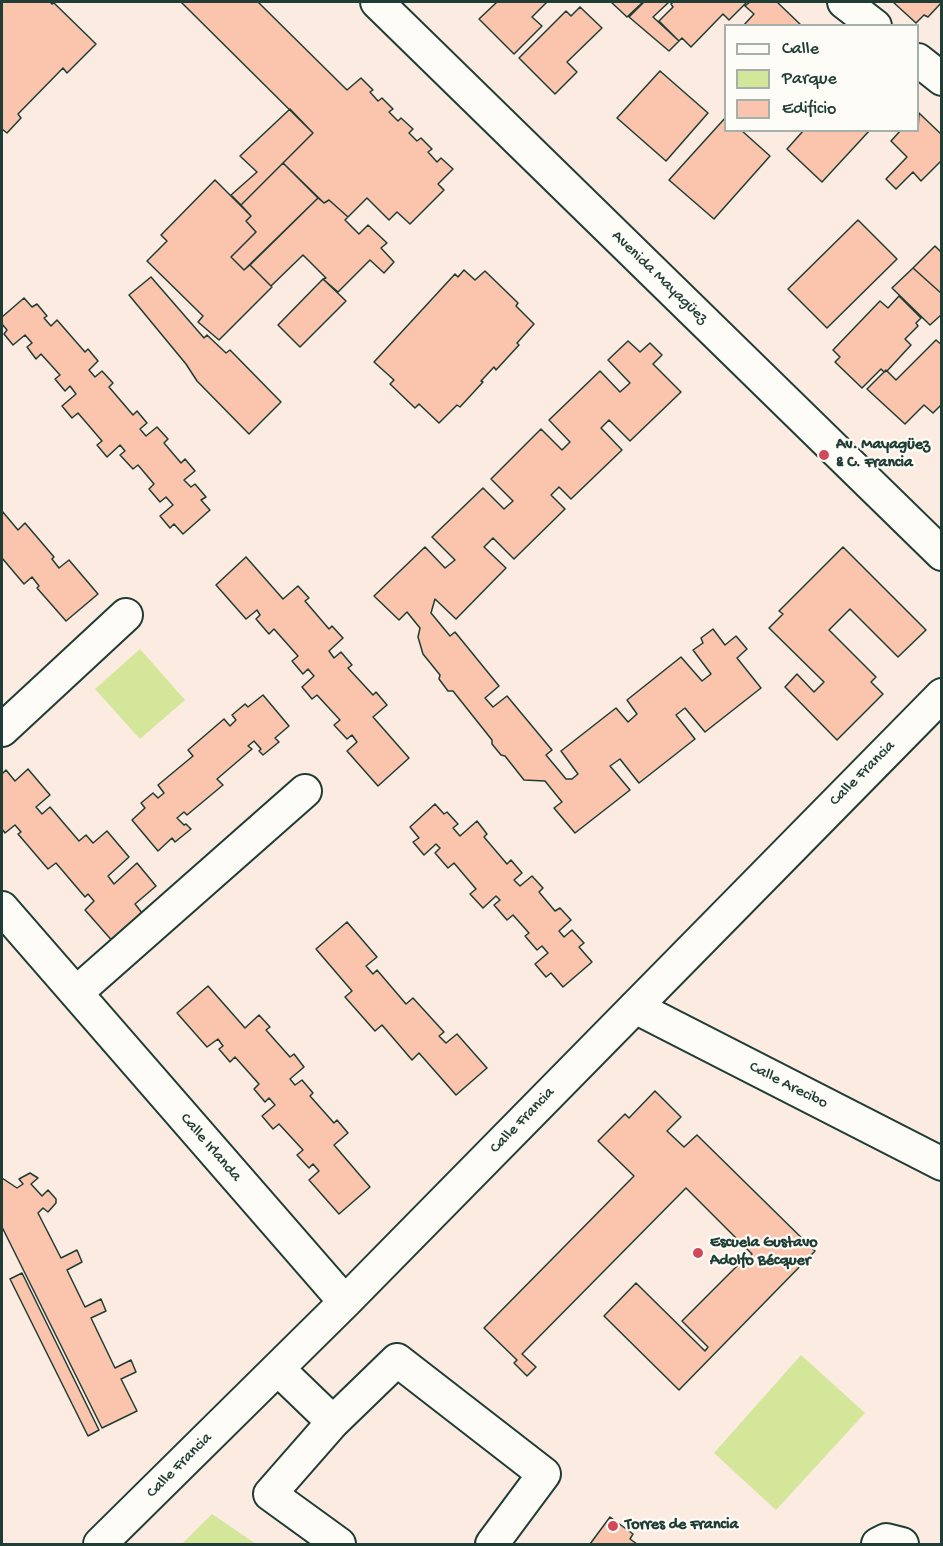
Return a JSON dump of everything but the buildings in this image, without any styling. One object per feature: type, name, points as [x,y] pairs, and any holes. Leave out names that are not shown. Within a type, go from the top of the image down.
[{"type":"street","name":"Avenida Mayagüez","points":[[377,2],[942,555]]},
{"type":"street","points":[[844,2],[872,24]]},
{"type":"street","points":[[919,61],[942,79]]},
{"type":"street","points":[[2,730],[126,615]]},
{"type":"street","name":"Calle Francia","points":[[100,1545],[345,1302],[942,695]]},
{"type":"street","points":[[76,993],[305,790]]},
{"type":"street","name":"Calle Irlanda","points":[[2,908],[345,1302]]},
{"type":"street","name":"Calle Arecibo","points":[[635,1007],[942,1164]]},
{"type":"street","points":[[339,1545],[270,1494],[333,1422],[398,1360],[544,1474],[492,1545]]},
{"type":"street","points":[[279,1368],[333,1422]]},
{"type":"street","points":[[878,1545],[886,1540],[902,1545]]},
{"type":"green space","points":[[140,649],[185,700],[140,739],[95,689]]},
{"type":"green space","points":[[801,1355],[865,1413],[776,1510],[714,1453]]},
{"type":"green space","points":[[212,1514],[256,1544],[182,1544]]},
{"type":"place","name":"Av. Mayagüez & C. Francia","points":[[824,455]]},
{"type":"place","name":"Escuela Gustavo Adolfo Bécquer","points":[[698,1253]]},
{"type":"place","name":"Torres de Francia","points":[[613,1526]]}]
